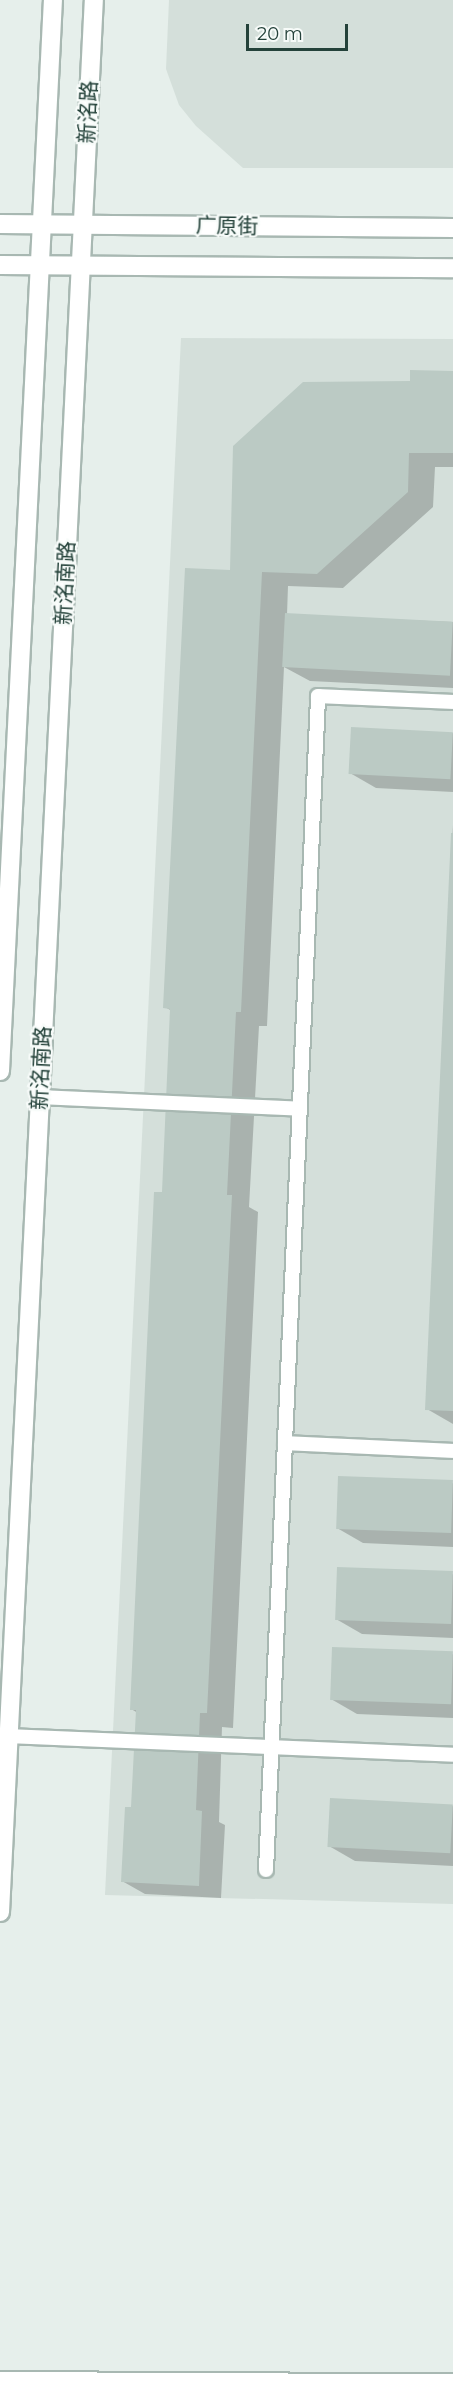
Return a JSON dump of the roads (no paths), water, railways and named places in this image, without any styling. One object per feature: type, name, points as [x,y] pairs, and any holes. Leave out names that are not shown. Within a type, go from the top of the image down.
[{"type":"main road","name":"新洺路","points":[[42,224],[53,0]]},
{"type":"main road","name":"新洺路","points":[[82,224],[94,0]]},
{"type":"main road","name":"广原街","points":[[0,224],[453,228]]},
{"type":"main road","name":"新洺南路","points":[[0,1071],[42,224]]},
{"type":"main road","name":"新洺南路","points":[[0,1912],[82,224]]},
{"type":"main road","name":"广原街","points":[[0,265],[453,268]]},
{"type":"main road","points":[[0,2381],[453,2383]]},
{"type":"lane","points":[[266,1870],[318,696],[453,702]]},
{"type":"lane","points":[[40,1097],[300,1109]]},
{"type":"lane","points":[[285,1443],[453,1451]]},
{"type":"lane","points":[[8,1736],[453,1755]]}]
